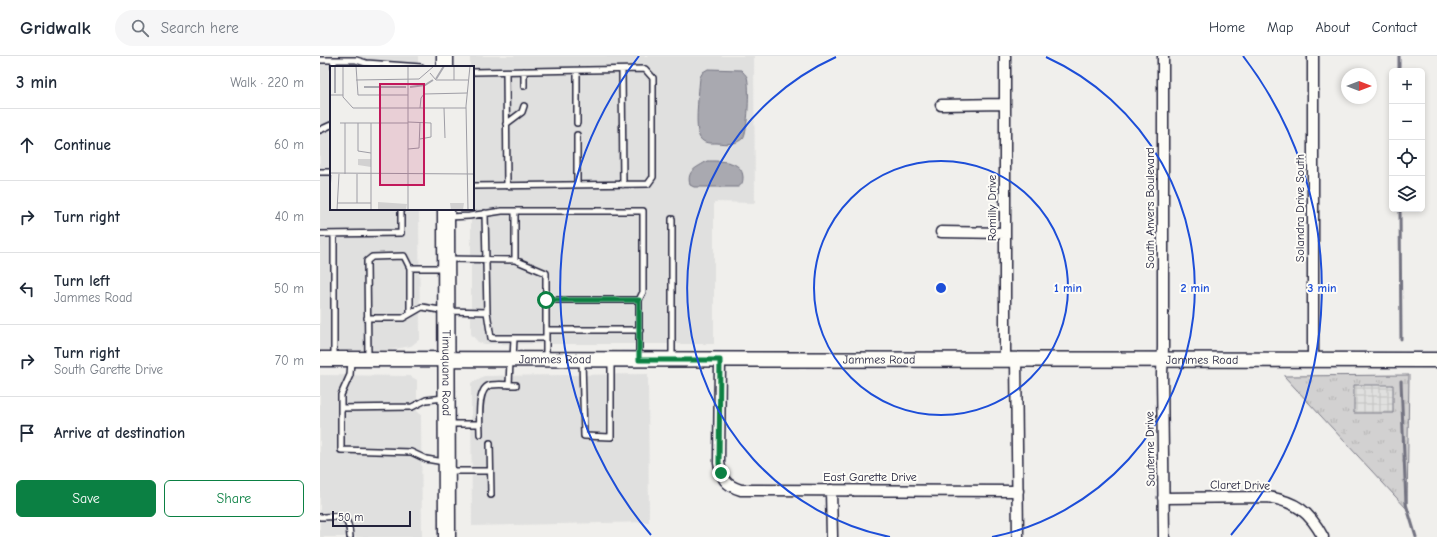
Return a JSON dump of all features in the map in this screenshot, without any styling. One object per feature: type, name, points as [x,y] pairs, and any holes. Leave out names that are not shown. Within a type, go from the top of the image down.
[{"type":"main road","name":"Timuquana Road","points":[[446,213],[447,537]]},
{"type":"street","name":"Romilly Drive","points":[[1005,56],[1005,232],[1018,491],[1018,537]]},
{"type":"street","name":"South Anvers Boulevard","points":[[1162,360],[1163,56]]},
{"type":"street","name":"Solandra Drive South","points":[[1313,56],[1313,360]]},
{"type":"street","points":[[941,105],[1005,104]]},
{"type":"street","points":[[941,232],[1005,232]]},
{"type":"street","name":"Jammes Road","points":[[320,360],[1437,360]]},
{"type":"street","name":"East Garette Drive","points":[[720,360],[719,463],[721,473],[725,481],[731,487],[741,490],[1018,491]]},
{"type":"street","name":"Sauterne Drive","points":[[1162,360],[1164,537]]},
{"type":"street","points":[[832,490],[832,537]]},
{"type":"street","name":"Claret Drive","points":[[1163,498],[1268,496],[1282,499],[1296,505],[1307,513],[1316,524],[1323,537]]},
{"type":"lane","points":[[320,60],[356,60],[366,65],[398,66]]},
{"type":"lane","points":[[334,60],[334,66]]},
{"type":"lane","points":[[474,72],[645,69],[653,78],[653,177],[648,184],[474,186]]},
{"type":"lane","points":[[622,70],[623,185]]},
{"type":"lane","points":[[524,71],[524,86]]},
{"type":"lane","points":[[577,71],[578,123]]},
{"type":"lane","points":[[506,72],[507,186]]},
{"type":"lane","points":[[506,124],[522,112],[524,106]]},
{"type":"lane","points":[[320,130],[330,125]]},
{"type":"lane","points":[[578,135],[578,186]]},
{"type":"lane","points":[[320,234],[401,233],[401,210]]},
{"type":"lane","points":[[446,213],[470,216],[502,210],[643,211],[643,292],[639,300],[639,360]]},
{"type":"lane","points":[[515,211],[515,260]]},
{"type":"lane","points":[[485,213],[487,312],[491,338],[546,338]]},
{"type":"lane","points":[[672,219],[672,360]]},
{"type":"lane","points":[[334,234],[334,360]]},
{"type":"lane","points":[[368,360],[367,261],[372,257],[404,256],[410,268],[410,313]]},
{"type":"lane","points":[[410,268],[446,263],[486,260],[515,260],[546,273],[546,360]]},
{"type":"lane","points":[[546,300],[639,300]]},
{"type":"lane","points":[[367,318],[403,318],[422,307],[446,311],[487,312]]},
{"type":"lane","points":[[546,330],[640,330]]},
{"type":"lane","points":[[509,385],[514,338]]},
{"type":"lane","points":[[351,360],[350,374],[341,394],[340,450],[411,452],[447,467],[490,471]]},
{"type":"lane","points":[[582,360],[584,436],[611,437],[611,360]]},
{"type":"lane","points":[[480,434],[480,398],[482,392],[490,385],[516,385]]},
{"type":"lane","points":[[340,408],[412,407],[426,400],[447,398]]},
{"type":"lane","points":[[447,424],[480,424]]},
{"type":"lane","points":[[490,443],[491,495]]},
{"type":"lane","points":[[320,517],[342,517],[347,520],[350,525],[350,537]]},
{"type":"shaded area","points":[[320,56],[418,56],[418,66],[330,66],[330,210],[419,210],[420,339],[411,346],[389,350],[320,350]]},
{"type":"shaded area","points":[[470,56],[754,56],[755,203],[714,202],[714,344],[485,344],[478,342],[471,334],[471,210],[474,210],[474,66],[470,66]]},
{"type":"shaded area","points":[[708,69],[741,70],[747,77],[748,98],[745,134],[743,138],[737,142],[727,144],[710,143],[700,138],[698,133],[697,118],[700,77],[703,72]]},
{"type":"shaded area","points":[[707,161],[735,164],[742,171],[743,177],[741,184],[738,187],[694,187],[690,185],[689,180],[693,170]]},
{"type":"shaded area","points":[[648,374],[649,522],[472,526],[471,383],[484,376]]},
{"type":"shaded area","points":[[320,375],[410,376],[417,380],[417,411],[421,415],[422,537],[320,537]]},
{"type":"shaded area","points":[[1354,384],[1393,384],[1393,414],[1354,413]]},
{"type":"green space","points":[[1409,375],[1407,509],[1284,376]],"holes":[[[1354,385],[1393,385],[1393,413],[1354,413]]]},
{"type":"waterway","points":[[1399,56],[1399,68]]},
{"type":"waterway","points":[[1400,212],[1401,339]]},
{"type":"waterway","points":[[1401,381],[1406,504],[1416,537]]},
{"type":"route","points":[[546,300],[639,300],[639,360],[720,360],[719,463],[721,473]]}]
